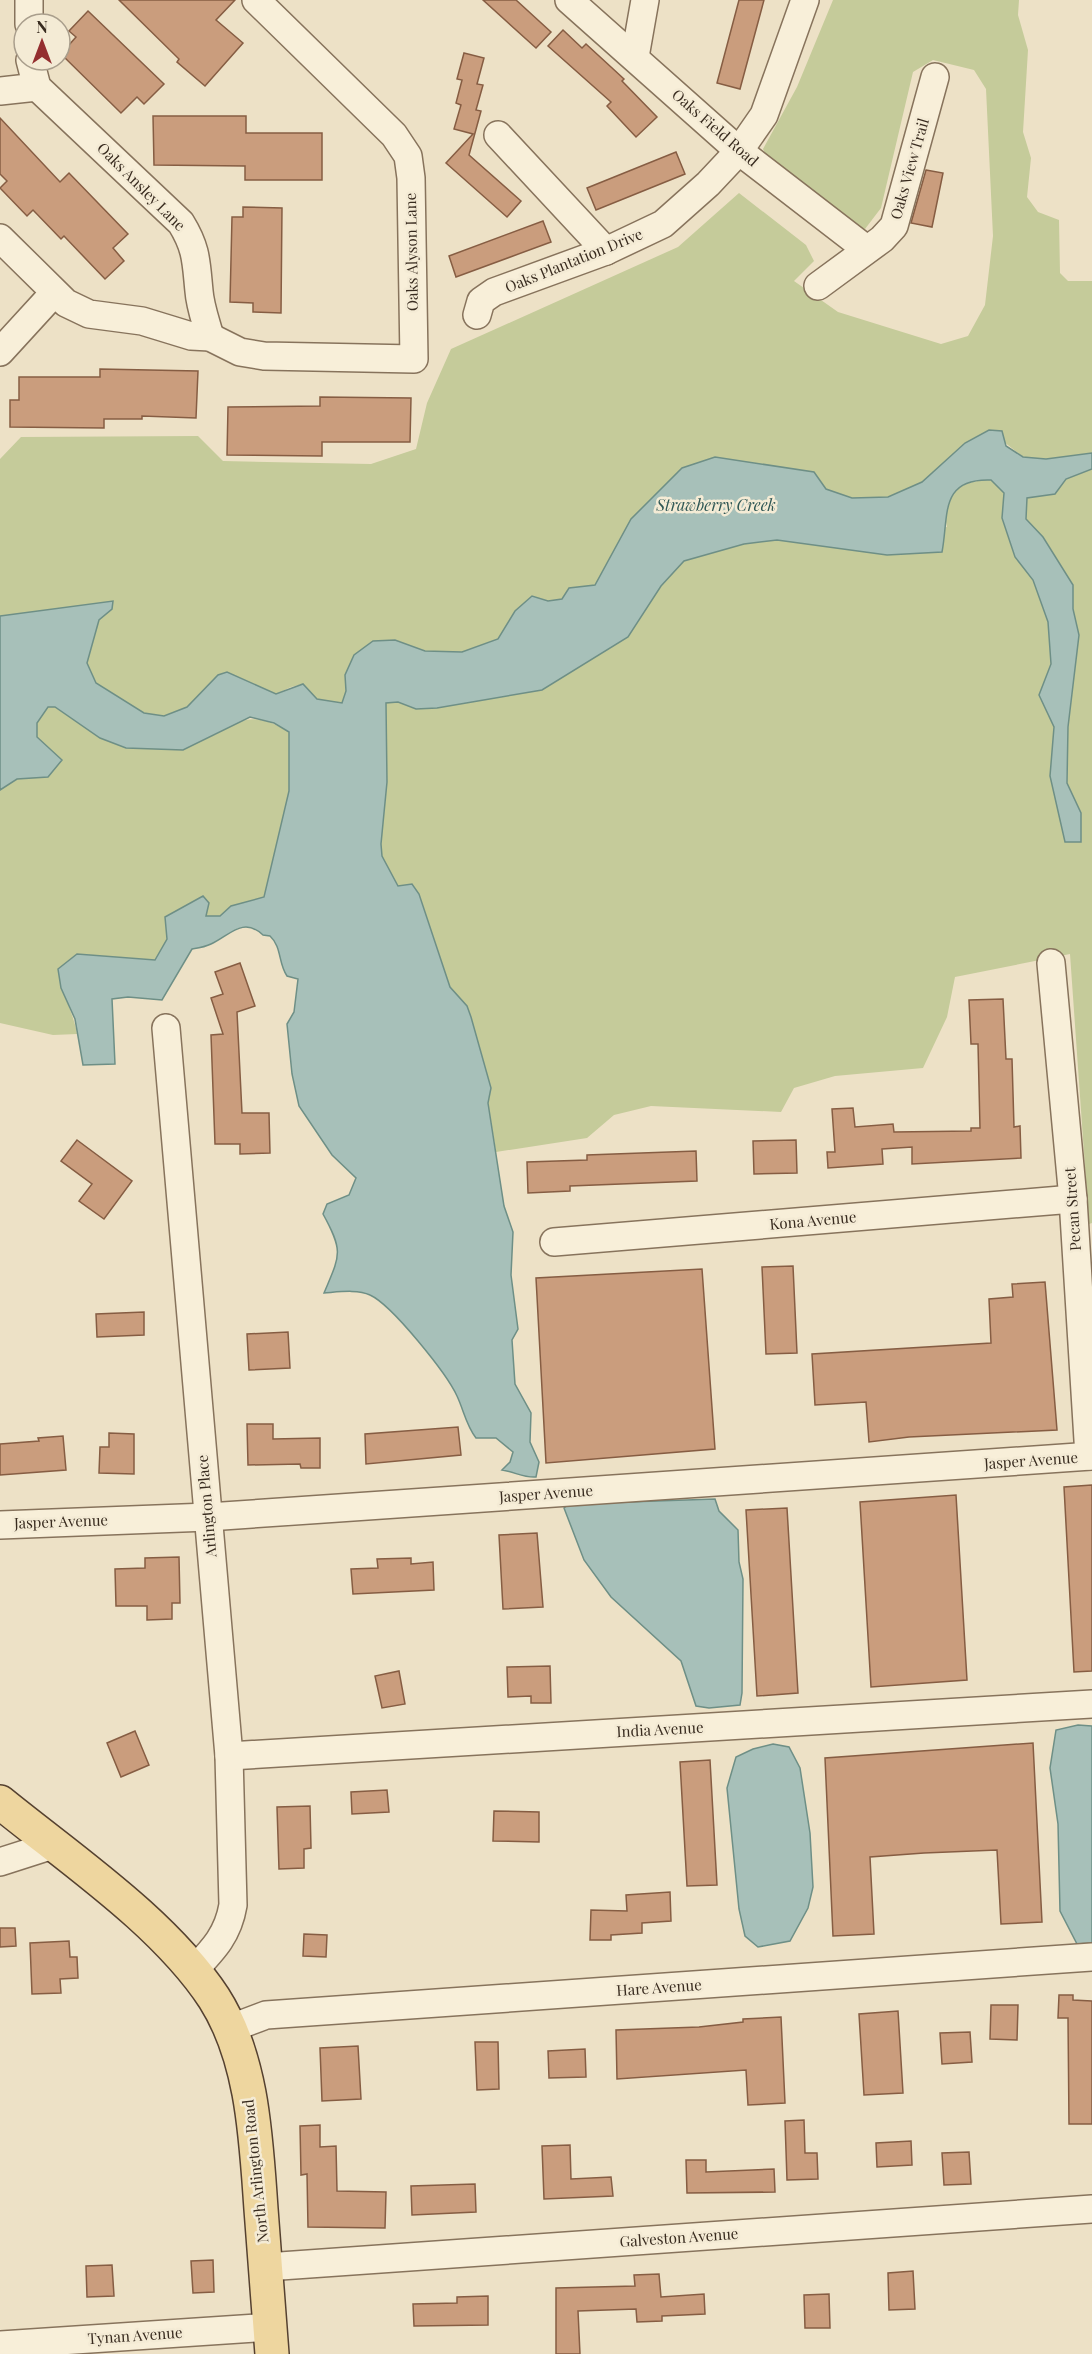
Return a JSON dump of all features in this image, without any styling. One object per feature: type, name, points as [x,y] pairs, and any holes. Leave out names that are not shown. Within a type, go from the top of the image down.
[{"type":"main road","name":"North Arlington Road","points":[[0,1802],[154,1927],[214,1998],[229,2029],[247,2083],[256,2138],[271,2341]]},
{"type":"street","name":"Oaks Alyson Lane","points":[[210,337],[240,352],[264,356],[414,359],[411,178],[408,156],[394,135],[256,0]]},
{"type":"street","name":"Oaks Field Road","points":[[569,0],[739,151],[866,249]]},
{"type":"street","points":[[634,57],[645,0]]},
{"type":"street","name":"Oaks Plantation Drive","points":[[477,315],[481,301],[494,292],[606,250],[663,224],[708,184],[739,151],[764,114],[805,0]]},
{"type":"street","points":[[0,91],[37,87],[33,72]]},
{"type":"street","name":"Oaks View Trail","points":[[866,249],[882,239],[894,226],[935,77]]},
{"type":"street","name":"Oaks Ansley Lane","points":[[37,87],[181,223],[192,240],[197,257],[199,293],[210,337]]},
{"type":"street","points":[[498,135],[606,250]]},
{"type":"street","points":[[0,238],[54,293],[66,303],[89,314],[142,321],[192,336],[210,337]]},
{"type":"street","points":[[818,286],[866,249]]},
{"type":"street","points":[[0,352],[54,293]]},
{"type":"street","name":"Pecan Street","points":[[1051,963],[1073,1199],[1090,1456]]},
{"type":"street","name":"Arlington Place","points":[[166,1028],[229,1756],[233,1905],[224,1937],[193,1971]]},
{"type":"street","name":"Kona Avenue","points":[[554,1242],[1073,1199]]},
{"type":"street","name":"Jasper Avenue","points":[[0,1524],[208,1517],[1090,1456]]},
{"type":"street","name":"India Avenue","points":[[229,1756],[1092,1704]]},
{"type":"street","points":[[0,1863],[53,1845]]},
{"type":"street","name":"Hare Avenue","points":[[229,2029],[266,2015],[1092,1957]]},
{"type":"street","name":"Galveston Avenue","points":[[266,2267],[1092,2209]]},
{"type":"street","name":"Tynan Avenue","points":[[0,2345],[37,2348],[271,2341]]},
{"type":"green space","points":[[833,0],[1019,0],[1018,15],[1028,50],[1023,132],[1031,158],[1027,197],[1038,212],[1059,220],[1060,273],[1068,281],[1092,281],[1092,453],[1046,459],[1023,457],[989,430],[965,443],[922,482],[888,497],[852,498],[825,489],[813,472],[715,457],[682,468],[631,519],[595,585],[569,588],[562,599],[548,602],[532,596],[515,611],[498,639],[462,652],[425,651],[395,640],[345,675],[346,691],[342,704],[317,699],[303,684],[276,694],[226,672],[218,675],[187,707],[164,716],[144,713],[96,683],[87,663],[99,620],[112,609],[0,695],[0,459],[21,437],[198,436],[223,461],[371,464],[416,449],[427,403],[451,349],[678,247],[739,193],[806,245],[814,261],[794,281],[838,312],[941,344],[968,336],[985,305],[993,236],[986,89],[974,70],[933,60],[913,72],[881,208],[865,229],[853,227],[768,160],[763,149],[797,87]]},
{"type":"green space","points":[[1092,469],[1092,1223],[1089,1224],[1070,954],[955,977],[947,1017],[923,1068],[835,1076],[794,1088],[781,1112],[651,1106],[614,1115],[587,1138],[496,1152],[488,1103],[491,1088],[467,1006],[450,987],[419,894],[406,887],[398,886],[382,856],[381,844],[387,782],[386,702],[398,702],[416,709],[437,708],[542,690],[628,637],[661,586],[684,561],[744,544],[777,540],[818,545],[947,527],[945,508],[952,495],[969,483],[991,480],[1004,493],[1002,518],[1015,557],[1033,580],[1048,622],[1051,664],[1039,695],[1054,727],[1050,776],[1081,813],[1067,783],[1068,727],[1079,635],[1073,609],[1073,585],[1043,537],[1026,520],[1027,498],[1055,494],[1066,479]]},
{"type":"green space","points":[[48,707],[55,707],[100,738],[215,735],[235,724],[252,719],[269,722],[289,732],[289,791],[264,897],[231,906],[220,916],[165,917],[167,939],[155,960],[77,954],[58,969],[77,1034],[53,1035],[0,1023],[0,733]]},
{"type":"water","name":"Strawberry Creek","points":[[989,430],[1002,431],[1006,446],[1023,457],[1046,459],[1092,453],[1092,469],[1066,479],[1055,494],[1027,498],[1026,519],[1043,537],[1073,585],[1073,609],[1079,635],[1068,727],[1067,783],[1081,813],[1081,842],[1065,842],[1050,776],[1054,727],[1039,695],[1051,664],[1048,622],[1033,580],[1015,557],[1002,518],[1004,493],[991,480],[974,481],[962,485],[954,492],[947,513],[942,552],[887,555],[777,540],[744,544],[684,561],[661,586],[628,637],[542,690],[437,708],[416,709],[398,702],[386,703],[387,782],[381,844],[382,856],[398,886],[412,884],[419,894],[450,987],[467,1006],[471,1017],[491,1088],[488,1103],[504,1206],[513,1232],[511,1275],[518,1329],[512,1340],[515,1384],[531,1413],[530,1442],[539,1462],[536,1477],[527,1477],[502,1470],[510,1462],[513,1452],[496,1438],[476,1438],[457,1396],[431,1357],[380,1301],[360,1292],[324,1293],[334,1270],[337,1246],[323,1214],[327,1204],[349,1195],[356,1178],[332,1155],[299,1106],[292,1074],[287,1024],[294,1012],[298,979],[287,976],[274,940],[270,936],[263,935],[249,927],[243,927],[209,945],[192,949],[162,1000],[128,997],[112,999],[115,1064],[83,1065],[75,1019],[61,988],[58,969],[77,954],[155,960],[167,939],[165,917],[203,896],[209,903],[206,916],[220,916],[231,906],[264,897],[289,791],[289,732],[274,723],[250,717],[183,750],[126,748],[100,738],[55,707],[48,707],[37,723],[37,737],[62,760],[48,777],[17,779],[0,790],[0,616],[113,601],[112,609],[99,620],[87,663],[96,683],[144,713],[164,716],[187,707],[218,675],[227,672],[276,694],[303,684],[317,699],[342,703],[346,691],[345,675],[354,655],[373,641],[395,640],[425,651],[462,652],[498,639],[515,611],[532,596],[548,601],[562,599],[569,588],[595,585],[631,519],[682,468],[715,457],[814,472],[826,489],[852,498],[888,497],[922,482],[965,443]]},
{"type":"water","points":[[715,1499],[719,1511],[738,1530],[739,1562],[743,1579],[742,1693],[740,1705],[709,1708],[696,1706],[681,1661],[611,1597],[584,1560],[564,1508],[569,1504]]},
{"type":"water","points":[[1078,1725],[1092,1726],[1092,1943],[1077,1944],[1060,1911],[1058,1824],[1050,1768],[1056,1730]]},
{"type":"water","points":[[773,1744],[789,1747],[800,1768],[810,1833],[813,1887],[808,1908],[790,1941],[758,1947],[745,1936],[739,1909],[727,1788],[736,1757],[753,1749]]},
{"type":"building","points":[[119,0],[235,0],[216,20],[243,43],[205,86],[177,62],[179,59]]},
{"type":"building","points":[[483,0],[516,0],[551,32],[536,48]]},
{"type":"building","points":[[739,0],[764,0],[740,89],[717,83]]},
{"type":"building","points":[[88,11],[164,84],[144,104],[137,97],[121,113],[72,65],[72,42],[76,37],[72,34],[72,28]]},
{"type":"building","points":[[563,30],[582,48],[586,44],[624,79],[622,81],[657,117],[636,137],[607,106],[611,102],[548,46]]},
{"type":"building","points":[[464,53],[484,58],[477,84],[483,85],[476,110],[481,111],[469,155],[521,201],[507,217],[446,163],[473,134],[454,129],[461,105],[456,103],[462,80],[457,79]]},
{"type":"building","points":[[153,116],[246,116],[246,133],[322,133],[322,180],[245,180],[245,166],[154,165]]},
{"type":"building","points":[[0,118],[60,182],[69,173],[128,234],[113,248],[124,261],[105,279],[64,236],[61,239],[33,210],[27,216],[0,188],[7,181],[0,174]]},
{"type":"building","points":[[676,152],[685,174],[596,210],[587,188]]},
{"type":"building","points":[[926,170],[943,173],[932,227],[911,223]]},
{"type":"building","points":[[243,207],[282,208],[281,313],[253,312],[253,303],[230,302],[232,217],[243,217]]},
{"type":"building","points":[[543,221],[551,242],[456,277],[449,256]]},
{"type":"building","points":[[100,369],[198,371],[196,418],[142,416],[142,419],[104,419],[104,428],[10,427],[10,400],[19,400],[19,377],[100,377]]},
{"type":"building","points":[[320,397],[411,398],[410,442],[322,442],[322,456],[227,455],[228,407],[320,406]]},
{"type":"building","points":[[240,963],[255,1006],[237,1012],[242,1113],[269,1113],[270,1153],[240,1154],[240,1144],[215,1144],[211,1035],[223,1034],[211,998],[223,994],[215,972]]},
{"type":"building","points":[[1003,999],[1006,1059],[1012,1059],[1014,1127],[1020,1126],[1021,1158],[912,1164],[912,1147],[882,1149],[883,1164],[828,1168],[827,1152],[835,1152],[832,1109],[853,1108],[855,1127],[893,1124],[894,1132],[971,1131],[971,1128],[980,1128],[978,1044],[971,1044],[969,1000]]},
{"type":"building","points":[[77,1140],[132,1181],[104,1219],[79,1201],[92,1184],[61,1161]]},
{"type":"building","points":[[796,1140],[797,1173],[754,1174],[753,1141]]},
{"type":"building","points":[[696,1151],[697,1181],[570,1186],[570,1191],[528,1193],[527,1162],[587,1160],[587,1155]]},
{"type":"building","points":[[793,1266],[797,1353],[766,1354],[762,1267]]},
{"type":"building","points":[[702,1269],[715,1449],[546,1463],[536,1278]]},
{"type":"building","points":[[1045,1282],[1057,1430],[909,1437],[869,1442],[866,1402],[815,1405],[812,1354],[991,1343],[989,1299],[1013,1297],[1012,1284]]},
{"type":"building","points":[[144,1312],[144,1335],[97,1337],[96,1314]]},
{"type":"building","points":[[288,1332],[290,1368],[249,1370],[247,1334]]},
{"type":"building","points":[[247,1424],[273,1424],[273,1439],[320,1438],[320,1468],[301,1468],[300,1464],[248,1465]]},
{"type":"building","points":[[458,1427],[461,1455],[366,1464],[365,1434]]},
{"type":"building","points":[[109,1433],[134,1434],[134,1474],[99,1473],[100,1447],[109,1447]]},
{"type":"building","points":[[63,1436],[66,1470],[0,1475],[0,1444],[39,1441],[38,1438]]},
{"type":"building","points":[[1092,1485],[1092,1671],[1074,1672],[1064,1487]]},
{"type":"building","points":[[956,1495],[967,1680],[871,1687],[860,1502]]},
{"type":"building","points":[[787,1508],[798,1693],[757,1696],[746,1510]]},
{"type":"building","points":[[537,1533],[543,1607],[503,1609],[499,1535]]},
{"type":"building","points":[[179,1557],[180,1603],[172,1603],[172,1619],[147,1620],[147,1606],[116,1606],[115,1569],[145,1568],[145,1558]]},
{"type":"building","points":[[411,1558],[411,1564],[433,1562],[434,1590],[353,1594],[351,1569],[378,1568],[377,1559]]},
{"type":"building","points":[[550,1666],[551,1703],[531,1703],[531,1696],[508,1697],[507,1667]]},
{"type":"building","points":[[399,1671],[405,1704],[382,1708],[375,1676]]},
{"type":"building","points":[[135,1731],[149,1765],[121,1777],[107,1743]]},
{"type":"building","points":[[1033,1743],[1042,1922],[1001,1924],[997,1850],[924,1853],[870,1857],[874,1934],[833,1936],[825,1758]]},
{"type":"building","points":[[710,1760],[717,1885],[687,1886],[680,1762]]},
{"type":"building","points":[[387,1790],[389,1812],[352,1814],[351,1792]]},
{"type":"building","points":[[310,1806],[311,1848],[304,1849],[304,1868],[279,1869],[277,1807]]},
{"type":"building","points":[[494,1811],[539,1812],[539,1842],[493,1841]]},
{"type":"building","points":[[670,1892],[671,1921],[642,1923],[642,1933],[611,1935],[611,1940],[590,1940],[591,1910],[627,1911],[626,1895]]},
{"type":"building","points":[[0,1928],[15,1928],[16,1946],[0,1947]]},
{"type":"building","points":[[304,1934],[327,1935],[326,1957],[303,1956]]},
{"type":"building","points":[[69,1941],[70,1957],[77,1957],[78,1978],[60,1979],[61,1993],[32,1994],[30,1943]]},
{"type":"building","points":[[1059,1995],[1073,1995],[1073,2000],[1092,2001],[1092,2124],[1069,2124],[1068,2018],[1058,2018]]},
{"type":"building","points":[[991,2005],[1018,2005],[1017,2040],[990,2039]]},
{"type":"building","points":[[898,2011],[903,2093],[864,2095],[859,2014]]},
{"type":"building","points":[[781,2017],[785,2103],[748,2105],[746,2070],[617,2079],[616,2030],[699,2027],[743,2022],[743,2019]]},
{"type":"building","points":[[970,2032],[972,2062],[942,2064],[940,2033]]},
{"type":"building","points":[[475,2042],[498,2042],[499,2089],[477,2090]]},
{"type":"building","points":[[358,2046],[361,2099],[322,2101],[320,2048]]},
{"type":"building","points":[[585,2049],[586,2077],[549,2078],[548,2051]]},
{"type":"building","points":[[804,2120],[805,2153],[817,2153],[818,2179],[787,2180],[785,2121]]},
{"type":"building","points":[[320,2125],[320,2147],[336,2146],[337,2191],[386,2192],[385,2228],[308,2227],[307,2174],[301,2175],[300,2126]]},
{"type":"building","points":[[911,2141],[912,2165],[877,2167],[876,2143]]},
{"type":"building","points":[[570,2145],[571,2179],[611,2177],[613,2196],[544,2199],[542,2146]]},
{"type":"building","points":[[969,2152],[971,2184],[944,2185],[942,2153]]},
{"type":"building","points":[[686,2160],[706,2160],[706,2172],[774,2169],[775,2192],[687,2193]]},
{"type":"building","points":[[475,2184],[476,2212],[412,2215],[411,2186]]},
{"type":"building","points":[[213,2260],[214,2292],[193,2293],[191,2261]]},
{"type":"building","points":[[112,2265],[114,2296],[87,2297],[86,2266]]},
{"type":"building","points":[[913,2271],[915,2309],[889,2310],[888,2273]]},
{"type":"building","points":[[659,2274],[661,2297],[704,2294],[705,2314],[662,2316],[662,2321],[637,2322],[636,2309],[578,2311],[580,2354],[556,2354],[556,2288],[635,2286],[634,2275]]},
{"type":"building","points":[[829,2294],[830,2328],[805,2328],[804,2295]]},
{"type":"building","points":[[488,2296],[488,2325],[414,2326],[413,2304],[457,2303],[457,2297]]}]
